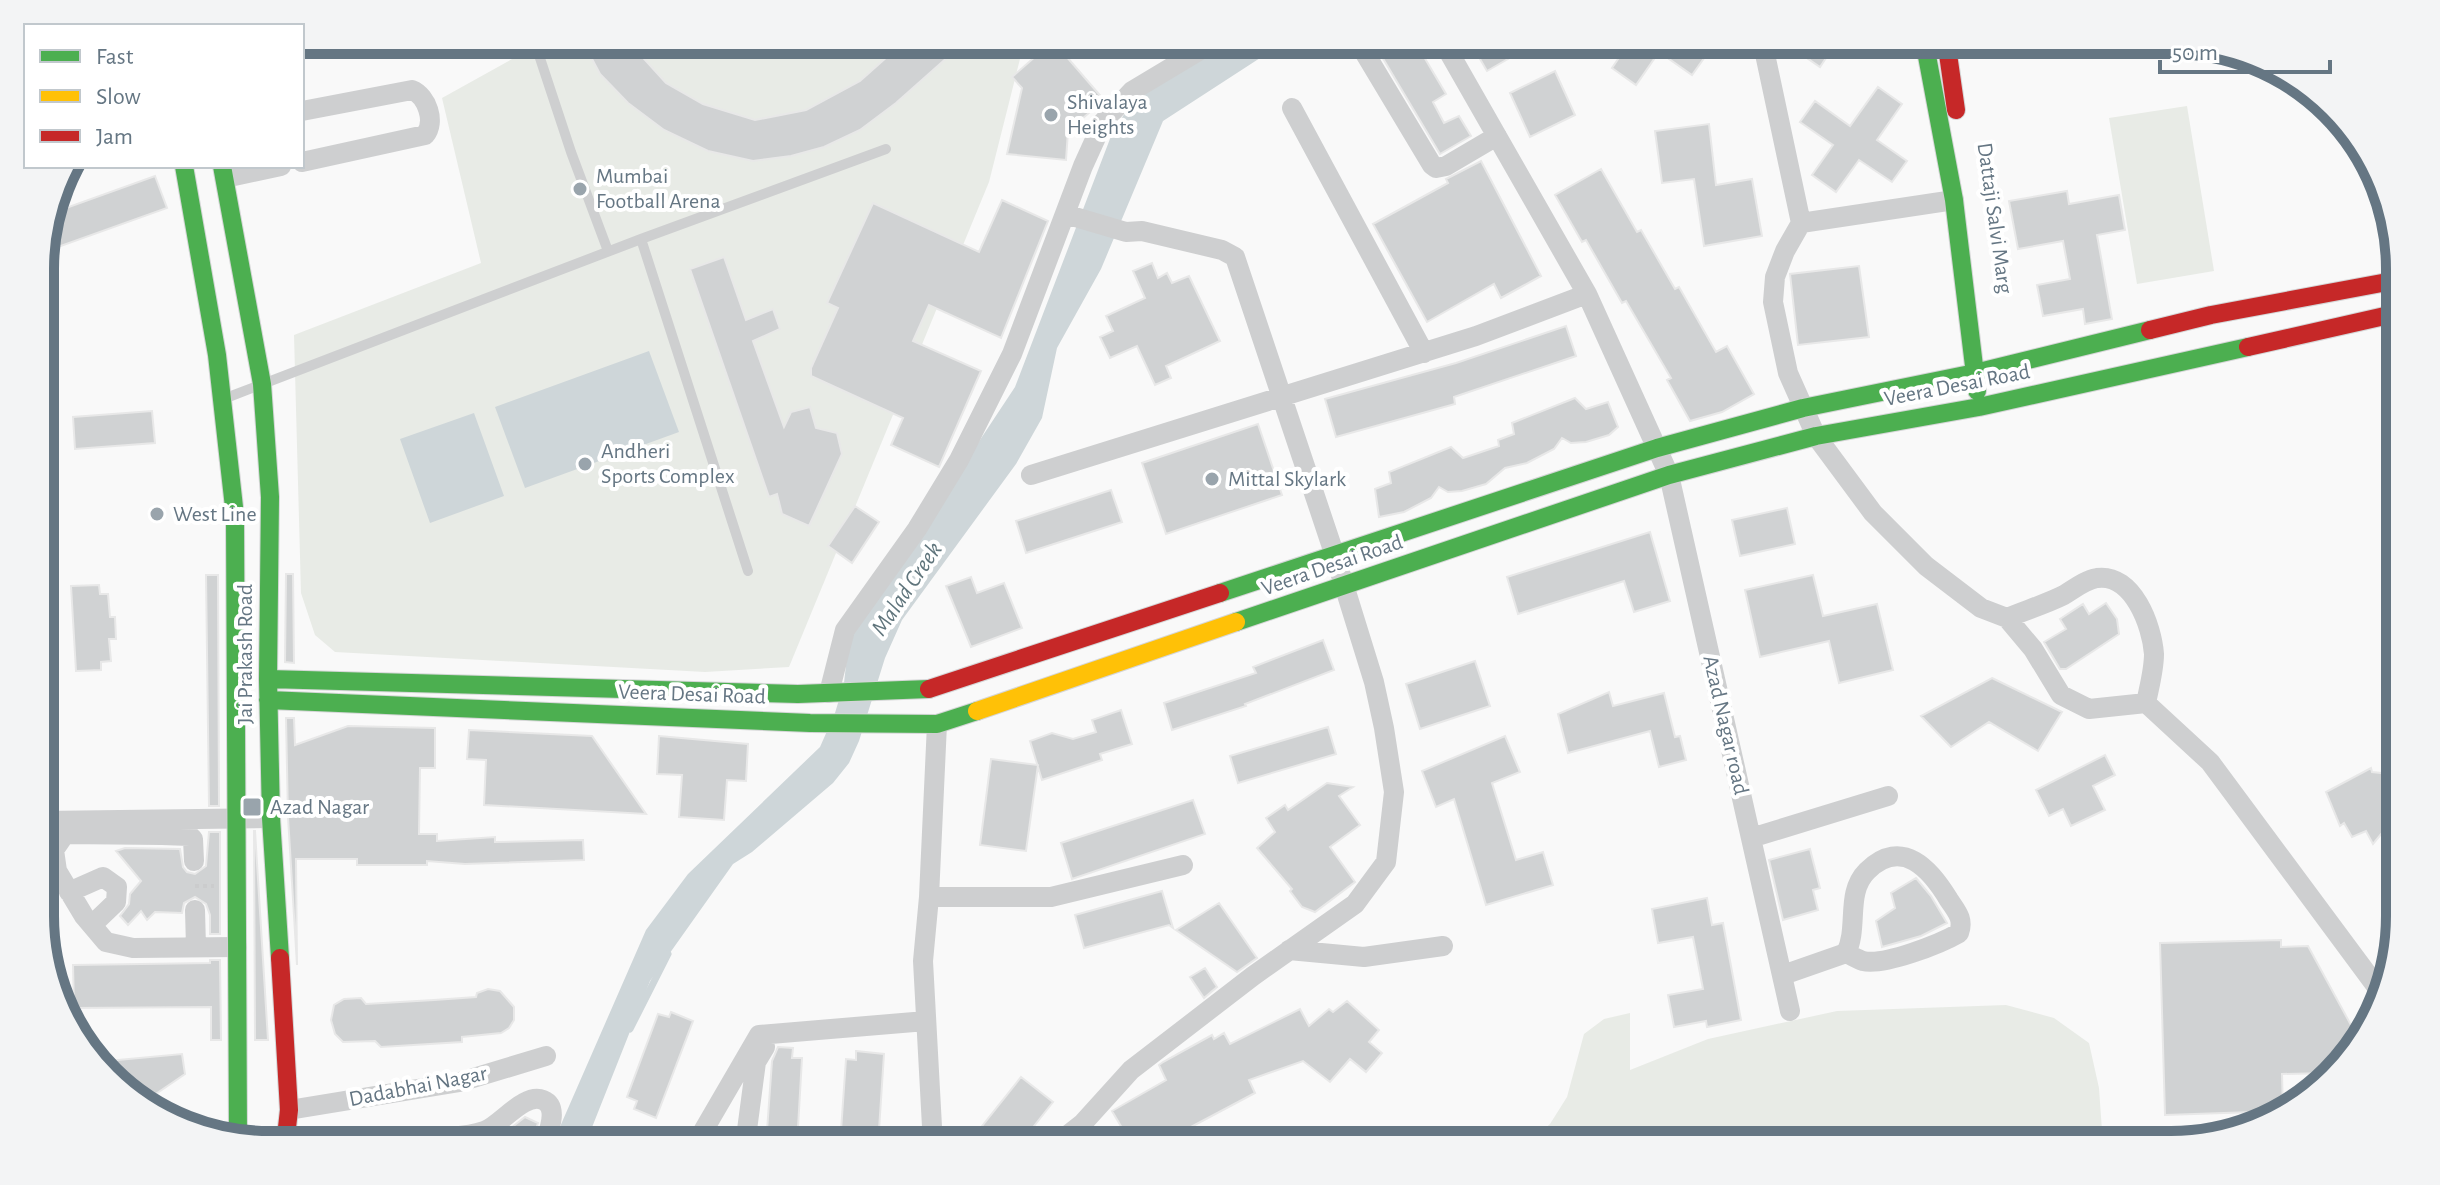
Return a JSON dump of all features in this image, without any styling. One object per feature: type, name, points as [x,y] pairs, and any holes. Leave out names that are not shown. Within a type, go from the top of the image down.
[{"type":"street","points":[[835,693],[845,630],[917,529],[959,460],[1012,354],[1073,209],[1103,122],[1132,91],[1194,54]]},
{"type":"street","points":[[1365,54],[1436,168],[1446,166],[1497,136]]},
{"type":"street","name":"Azad Nagar road","points":[[1450,54],[1587,294],[1669,475],[1790,1011]]},
{"type":"street","points":[[1765,54],[1801,223],[1775,277],[1773,302],[1788,373],[1816,436],[1873,513],[1926,566],[1981,608],[2007,618],[2033,649],[2061,695],[2089,709],[2146,703],[2210,762],[2375,984]]},
{"type":"street","name":"Dattaji Salvi Marg","points":[[1927,54],[1983,371]]},
{"type":"street","name":"Dattaji Salvi Marg","points":[[1948,54],[1987,404]]},
{"type":"street","points":[[304,111],[412,90],[424,99],[430,123],[425,135],[304,162]]},
{"type":"street","points":[[1292,108],[1424,353]]},
{"type":"street","name":"Jai Prakash Road","points":[[184,168],[222,400],[235,516],[238,1128]]},
{"type":"street","points":[[224,172],[259,168]]},
{"type":"street","name":"Jai Prakash Road","points":[[224,172],[262,384],[270,497],[268,700],[271,818],[289,1110],[287,1131]]},
{"type":"street","points":[[1801,223],[1954,200]]},
{"type":"street","points":[[1073,209],[1222,250],[1235,257],[1335,554],[1374,682],[1394,792],[1386,862],[1355,904],[1131,1070],[1073,1131]]},
{"type":"street","points":[[268,679],[835,693],[927,690],[1657,448],[1803,408],[1983,371],[2211,315],[2386,282]]},
{"type":"street","points":[[1031,475],[1424,353],[1587,294]]},
{"type":"street","name":"Veera Desai Road","points":[[268,700],[810,723],[937,724],[1669,475],[1816,436],[1987,404],[2386,316]]},
{"type":"street","points":[[2007,618],[2062,596],[2092,579],[2115,580],[2140,606],[2151,631],[2154,657],[2146,703]]},
{"type":"street","points":[[932,1131],[923,961],[937,724]]},
{"type":"street","points":[[1751,838],[1888,796]]},
{"type":"street","points":[[237,947],[120,947],[106,942],[57,871],[54,850],[65,834],[271,818]]},
{"type":"street","points":[[54,822],[162,828],[193,839],[194,861]]},
{"type":"street","points":[[1783,975],[1846,953],[1862,961],[1875,962],[1933,947],[1959,933],[1962,925],[1960,917],[1924,865],[1898,856],[1881,860],[1860,879],[1854,894],[1850,943],[1846,953]]},
{"type":"street","points":[[929,897],[1051,897],[1183,865]]},
{"type":"street","points":[[69,892],[103,877],[117,887],[116,902],[92,925]]},
{"type":"street","points":[[195,910],[196,947]]},
{"type":"street","points":[[1289,950],[1364,957],[1443,946]]},
{"type":"street","points":[[703,1131],[759,1035],[926,1021]]},
{"type":"street","points":[[747,1131],[756,1062],[774,1034]]},
{"type":"street","name":"Dadabhai Nagar","points":[[289,1110],[460,1082],[546,1056]]},
{"type":"street","points":[[480,1131],[488,1130],[510,1110],[539,1099],[545,1101],[552,1117],[549,1131]]},
{"type":"lane","points":[[539,54],[608,251]]},
{"type":"lane","points":[[222,400],[608,251],[886,149]]},
{"type":"lane","points":[[641,239],[748,571]]},
{"type":"shaded area","name":"Andheri Sports Complex","points":[[521,54],[1021,54],[989,182],[789,667],[705,672],[335,652],[315,635],[301,593],[294,335],[481,263],[442,98]]},
{"type":"shaded area","points":[[2187,106],[2214,271],[2137,284],[2109,118]]},
{"type":"shaded area","points":[[2006,1005],[2054,1018],[2089,1043],[2099,1088],[2102,1131],[1542,1131],[1567,1097],[1584,1034],[1604,1019],[1630,1013],[1630,1070],[1708,1039],[1837,1011]]},
{"type":"water","points":[[1205,54],[1266,54],[1163,121],[1101,269],[1057,348],[1042,418],[1016,464],[902,620],[885,658],[849,763],[833,783],[752,852],[733,864],[650,981],[591,1131],[558,1131],[646,930],[688,874],[820,747],[844,683],[849,638],[1015,387],[1113,131],[1133,101]]},
{"type":"water","points":[[649,351],[679,432],[525,488],[495,407]]},
{"type":"water","points":[[474,413],[504,496],[430,523],[400,439]]},
{"type":"building","points":[[589,54],[640,54],[666,83],[703,104],[755,120],[806,110],[860,81],[890,54],[951,54],[860,130],[824,147],[791,156],[753,161],[708,151],[664,130],[628,103],[600,74]]},
{"type":"building","name":"Shivalaya Heights","points":[[1038,54],[1064,54],[1104,100],[1068,131],[1066,160],[1007,154],[1022,88],[1012,77]]},
{"type":"building","points":[[1380,54],[1422,54],[1446,94],[1433,102],[1444,123],[1459,116],[1471,136],[1440,154]]},
{"type":"building","points":[[1477,54],[1517,54],[1487,71]]},
{"type":"building","points":[[1622,54],[1658,54],[1636,85],[1612,68]]},
{"type":"building","points":[[1662,54],[1707,54],[1692,75]]},
{"type":"building","points":[[1801,54],[1829,54],[1820,67]]},
{"type":"building","points":[[1555,71],[1575,115],[1530,137],[1510,93]]},
{"type":"building","points":[[1878,87],[1902,104],[1877,140],[1907,161],[1892,182],[1859,160],[1836,192],[1812,175],[1833,145],[1800,122],[1815,101],[1850,126]]},
{"type":"building","points":[[1709,124],[1716,185],[1752,179],[1762,236],[1704,246],[1694,179],[1662,183],[1655,131]]},
{"type":"building","points":[[1481,161],[1541,276],[1501,298],[1494,284],[1427,322],[1373,224]]},
{"type":"building","points":[[1601,169],[1637,232],[1641,230],[1675,289],[1679,287],[1716,352],[1727,346],[1754,394],[1722,412],[1690,421],[1667,380],[1671,378],[1626,301],[1622,303],[1586,240],[1582,242],[1555,195]]},
{"type":"building","points":[[155,176],[167,208],[58,247],[56,241],[63,209]]},
{"type":"building","points":[[2067,191],[2069,204],[2119,195],[2125,230],[2097,235],[2112,319],[2085,324],[2083,309],[2043,316],[2037,285],[2070,279],[2063,241],[2018,249],[2009,201]]},
{"type":"building","points":[[1002,200],[1048,221],[1001,338],[929,305],[913,341],[981,371],[939,467],[891,445],[903,418],[811,376],[811,368],[838,308],[827,303],[873,203],[979,252]]},
{"type":"building","points":[[724,257],[746,320],[773,309],[780,329],[753,341],[784,427],[791,412],[810,407],[816,428],[837,433],[842,454],[809,526],[782,514],[777,494],[769,497],[690,269]]},
{"type":"building","points":[[1152,263],[1158,278],[1167,273],[1172,283],[1189,276],[1220,341],[1166,366],[1171,378],[1155,385],[1137,346],[1110,358],[1100,337],[1113,331],[1106,316],[1145,298],[1133,271]]},
{"type":"building","points":[[1859,266],[1869,337],[1798,345],[1790,274]]},
{"type":"building","points":[[1566,326],[1576,356],[1454,397],[1455,404],[1336,437],[1325,399],[1456,363]]},
{"type":"building","points":[[1575,398],[1586,409],[1608,402],[1618,427],[1609,435],[1586,442],[1571,443],[1562,438],[1554,449],[1527,463],[1505,468],[1486,484],[1448,492],[1439,487],[1431,498],[1404,512],[1379,517],[1375,489],[1391,483],[1389,472],[1451,447],[1463,458],[1499,446],[1498,440],[1514,434],[1512,423]]},
{"type":"building","points":[[152,411],[155,443],[75,449],[73,417]]},
{"type":"building","name":"Mittal Skylark","points":[[1258,424],[1282,495],[1166,534],[1142,463]]},
{"type":"building","points":[[1111,490],[1122,522],[1026,553],[1016,521]]},
{"type":"building","points":[[855,506],[879,522],[852,563],[828,546]]},
{"type":"building","points":[[1787,508],[1795,544],[1740,556],[1732,520]]},
{"type":"building","points":[[1650,532],[1670,601],[1634,612],[1624,581],[1518,614],[1507,577]]},
{"type":"building","points":[[286,574],[293,574],[294,663],[285,662]]},
{"type":"building","points":[[206,575],[218,575],[219,806],[209,806]]},
{"type":"building","points":[[1813,575],[1823,616],[1877,604],[1893,670],[1839,683],[1829,641],[1760,657],[1745,590]]},
{"type":"building","points":[[971,577],[977,593],[1004,583],[1022,628],[971,647],[946,586]]},
{"type":"building","points":[[99,585],[100,594],[108,594],[110,617],[115,617],[116,639],[109,639],[111,661],[101,662],[101,670],[76,671],[71,586]]},
{"type":"building","points":[[2106,603],[2117,619],[2119,634],[2066,669],[2060,669],[2044,642],[2066,629],[2060,619],[2083,604],[2089,614]]},
{"type":"building","points":[[1323,640],[1334,670],[1246,706],[1172,730],[1164,703],[1256,673],[1253,667]]},
{"type":"building","points":[[1475,661],[1490,706],[1420,729],[1406,684]]},
{"type":"building","points":[[1992,678],[2062,712],[2038,751],[1989,722],[1951,747],[1921,716]]},
{"type":"building","points":[[1609,692],[1613,706],[1664,693],[1675,737],[1680,736],[1686,760],[1659,767],[1650,731],[1568,753],[1558,714]]},
{"type":"building","points":[[1121,710],[1132,744],[1100,754],[1102,760],[1042,780],[1030,741],[1052,733],[1073,739],[1096,732],[1092,720]]},
{"type":"building","points":[[286,718],[294,718],[295,745],[348,726],[435,728],[435,768],[420,768],[419,834],[437,834],[437,841],[495,837],[495,842],[583,840],[584,860],[465,864],[427,861],[427,865],[357,865],[357,859],[296,859],[297,965],[288,817]]},
{"type":"building","points":[[1328,727],[1336,754],[1238,783],[1230,756]]},
{"type":"building","points":[[469,730],[592,736],[646,814],[484,805],[486,760],[467,759]]},
{"type":"building","points":[[659,736],[748,744],[746,781],[727,780],[724,820],[679,817],[682,775],[657,774]]},
{"type":"building","points":[[1505,736],[1520,772],[1492,783],[1516,860],[1543,852],[1553,885],[1486,905],[1454,799],[1436,807],[1422,771]]},
{"type":"building","points":[[2105,755],[2115,775],[2093,786],[2105,810],[2071,826],[2063,809],[2049,816],[2036,790]]},
{"type":"building","points":[[991,759],[1038,765],[1026,851],[980,845]]},
{"type":"building","points":[[2371,768],[2372,772],[2386,774],[2386,834],[2382,833],[2373,844],[2366,831],[2352,837],[2344,823],[2340,826],[2326,792]]},
{"type":"building","points":[[1327,783],[1353,787],[1339,796],[1360,825],[1330,847],[1355,882],[1315,912],[1302,907],[1290,891],[1292,889],[1257,848],[1275,832],[1266,818],[1285,805],[1288,810]]},
{"type":"building","points":[[1193,800],[1205,834],[1072,879],[1061,843]]},
{"type":"building","points":[[255,831],[268,1040],[255,1040]]},
{"type":"building","points":[[209,832],[220,832],[220,934],[210,934],[210,915],[206,904],[195,897],[184,903],[182,913],[155,912],[147,920],[141,911],[128,925],[120,916],[129,904],[130,894],[141,881],[116,851],[125,848],[180,849],[183,867],[195,874],[206,866]]},
{"type":"building","points":[[1810,849],[1820,888],[1813,890],[1818,910],[1783,920],[1769,860]]},
{"type":"building","points":[[1916,878],[1947,923],[1921,936],[1882,947],[1876,921],[1895,908],[1891,893]]},
{"type":"building","points":[[1162,891],[1173,928],[1169,925],[1084,948],[1075,915]]},
{"type":"building","points":[[1707,898],[1712,925],[1723,923],[1741,1020],[1707,1027],[1706,1021],[1674,1027],[1668,995],[1703,989],[1693,937],[1658,943],[1652,909]]},
{"type":"building","points":[[1219,903],[1257,958],[1237,972],[1176,930]]},
{"type":"building","points":[[2281,940],[2281,947],[2308,946],[2353,1029],[2318,1073],[2282,1074],[2283,1099],[2266,1109],[2259,1112],[2165,1115],[2160,943]]},
{"type":"building","points":[[210,960],[220,960],[221,1040],[211,1040],[211,1007],[74,1006],[73,965],[210,963]]},
{"type":"building","points":[[1205,968],[1217,987],[1204,998],[1190,977]]},
{"type":"building","points":[[488,989],[500,991],[514,1007],[514,1020],[501,1033],[462,1037],[462,1042],[381,1047],[375,1041],[343,1042],[335,1034],[331,1020],[334,1005],[344,999],[361,998],[366,1004],[434,1000],[476,997],[477,993]]},
{"type":"building","points":[[1347,1001],[1379,1030],[1369,1042],[1382,1053],[1366,1072],[1350,1059],[1330,1082],[1303,1061],[1249,1080],[1255,1093],[1189,1128],[1190,1131],[1124,1131],[1112,1111],[1166,1080],[1159,1065],[1212,1035],[1214,1039],[1224,1033],[1230,1044],[1300,1009],[1309,1026],[1329,1009],[1333,1012]]},
{"type":"building","points":[[671,1012],[693,1021],[656,1118],[634,1109],[637,1101],[627,1097],[658,1014],[669,1017]]},
{"type":"building","points":[[778,1047],[793,1048],[792,1058],[802,1058],[798,1131],[767,1131],[772,1061]]},
{"type":"building","points":[[856,1051],[884,1054],[879,1131],[841,1131],[846,1059],[856,1060]]},
{"type":"building","points":[[182,1054],[185,1074],[152,1096],[110,1061]]},
{"type":"building","points":[[1021,1077],[1053,1102],[1030,1131],[978,1131]]},
{"type":"building","points":[[525,1117],[538,1123],[535,1131],[510,1131]]},
{"type":"waterway","name":"Malad Creek","points":[[630,1029],[668,954]]},
{"type":"traffic: fast","points":[[1927,54],[1954,200],[1977,391]]},
{"type":"traffic: fast","points":[[184,168],[217,355],[235,516],[238,1128]]},
{"type":"traffic: fast","points":[[222,168],[262,384],[270,497],[268,679],[271,818],[280,958]]},
{"type":"traffic: fast","points":[[1220,593],[1657,448],[1803,408],[1975,373],[2150,330]]},
{"type":"traffic: fast","points":[[1236,622],[1669,475],[1816,436],[1979,407],[2248,347]]},
{"type":"traffic: fast","points":[[268,679],[798,694],[929,689]]},
{"type":"traffic: fast","points":[[268,700],[810,723],[937,724],[977,711]]},
{"type":"traffic: slow","points":[[977,711],[1236,622]]},
{"type":"traffic: jam","points":[[1948,54],[1956,110]]},
{"type":"traffic: jam","points":[[2150,330],[2211,315],[2386,282]]},
{"type":"traffic: jam","points":[[2248,347],[2386,316]]},
{"type":"traffic: jam","points":[[929,689],[1220,593]]},
{"type":"traffic: jam","points":[[280,958],[289,1110],[287,1131]]},
{"type":"place","name":"Shivalaya Heights","points":[[1051,115]]},
{"type":"place","name":"Mumbai Football Arena","points":[[580,189]]},
{"type":"place","name":"Andheri Sports Complex","points":[[585,464]]},
{"type":"place","name":"Mittal Skylark","points":[[1212,479]]},
{"type":"place","name":"West Line","points":[[157,514]]},
{"type":"place","name":"Azad Nagar","points":[[252,807]]}]
